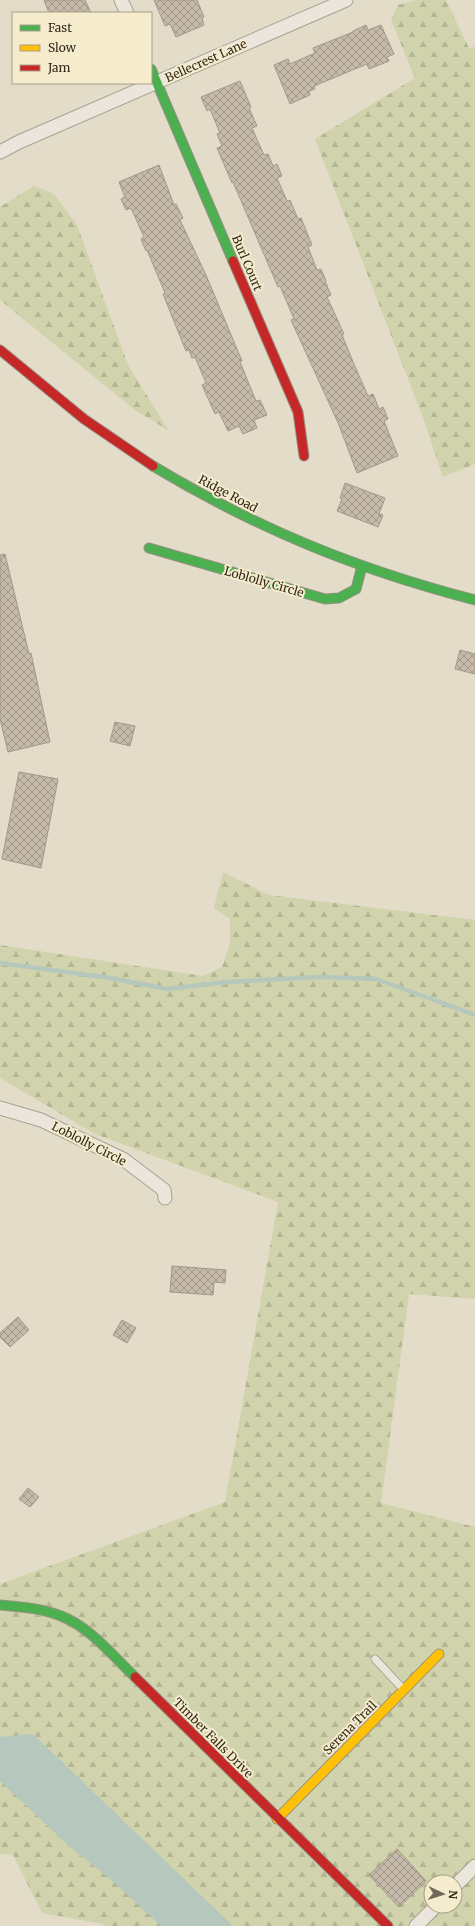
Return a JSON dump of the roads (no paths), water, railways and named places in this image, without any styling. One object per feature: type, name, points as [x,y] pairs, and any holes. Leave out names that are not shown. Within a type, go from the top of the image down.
[{"type":"street","points":[[121,0],[126,12]]},
{"type":"street","name":"Bellecrest Lane","points":[[0,152],[19,142],[346,0]]},
{"type":"street","name":"Burl Court","points":[[152,71],[298,412],[304,456]]},
{"type":"street","name":"Ridge Road","points":[[0,350],[53,395],[121,445],[161,470],[234,511],[280,534],[362,566],[423,586],[475,600]]},
{"type":"street","name":"Loblolly Circle","points":[[149,548],[319,598],[333,600],[340,598],[356,589],[362,566]]},
{"type":"street","name":"Loblolly Circle","points":[[0,1108],[41,1120],[123,1159],[164,1190],[165,1198]]},
{"type":"street","name":"Timber Falls Drive","points":[[0,1606],[38,1609],[62,1616],[92,1635],[388,1926]]},
{"type":"street","name":"Serena Trail","points":[[278,1819],[439,1654]]},
{"type":"street","points":[[463,1878],[475,1866]]},
{"type":"street","points":[[416,1926],[428,1914]]},
{"type":"lane","points":[[375,1659],[404,1690]]},
{"type":"waterway","points":[[0,963],[110,978],[167,989],[228,982],[320,977],[376,979],[475,1015]]}]
